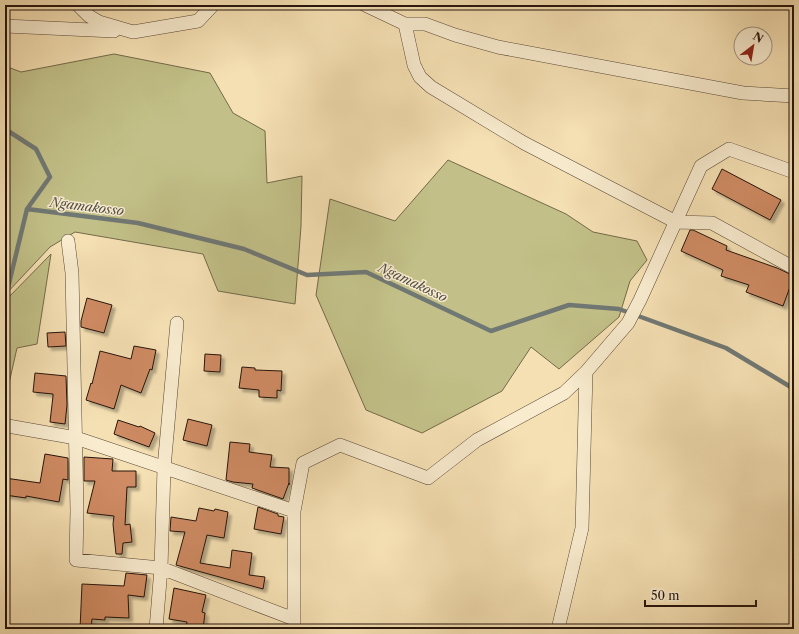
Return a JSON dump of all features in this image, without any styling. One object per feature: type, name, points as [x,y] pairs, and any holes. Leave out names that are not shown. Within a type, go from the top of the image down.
[{"type":"street","points":[[78,5],[89,16],[99,22],[134,32]]},
{"type":"street","points":[[5,26],[134,32],[198,21],[213,5]]},
{"type":"street","points":[[365,5],[405,24],[425,24],[455,36],[498,47],[743,93],[794,96]]},
{"type":"street","points":[[405,24],[414,65],[420,77],[431,88],[524,143],[676,222],[712,223],[794,268]]},
{"type":"street","points":[[68,241],[72,273],[76,438],[76,560],[161,568],[294,624],[294,511],[303,463],[340,445],[428,478],[477,440],[564,392],[586,372],[628,323],[701,166],[729,149],[794,172]]},
{"type":"street","points":[[156,629],[161,568],[164,468],[177,323]]},
{"type":"street","points":[[558,629],[582,528],[586,372]]},
{"type":"street","points":[[8,426],[76,438],[294,511]]},
{"type":"shaded area","points":[[114,54],[210,73],[233,113],[265,131],[267,183],[302,176],[301,226],[295,304],[218,291],[203,254],[75,232],[50,247],[5,295],[5,66],[21,72]]},
{"type":"shaded area","points":[[448,160],[566,214],[593,232],[637,241],[647,260],[630,281],[619,317],[559,369],[531,347],[502,391],[422,433],[366,410],[316,295],[330,199],[395,221]]},
{"type":"shaded area","points":[[51,254],[37,344],[17,348],[5,401],[5,301]]},
{"type":"building","points":[[722,169],[781,200],[770,220],[712,189]]},
{"type":"building","points":[[690,230],[727,246],[726,250],[777,268],[794,276],[783,306],[746,292],[749,285],[721,276],[723,270],[681,251]]},
{"type":"building","points":[[87,298],[112,305],[104,333],[81,327],[81,321]]},
{"type":"building","points":[[65,332],[66,346],[48,347],[47,333]]},
{"type":"building","points":[[134,346],[156,350],[152,370],[150,369],[141,393],[121,385],[114,409],[86,400],[91,383],[92,384],[100,351],[131,359]]},
{"type":"building","points":[[205,354],[221,355],[220,372],[204,371]]},
{"type":"building","points":[[242,367],[255,368],[255,370],[282,371],[281,391],[277,390],[277,398],[259,397],[259,390],[239,388]]},
{"type":"building","points":[[35,373],[66,376],[67,405],[65,424],[50,422],[53,394],[33,392]]},
{"type":"building","points":[[188,419],[212,425],[207,446],[183,440]]},
{"type":"building","points":[[118,420],[139,427],[140,426],[155,433],[149,447],[114,434]]},
{"type":"building","points":[[230,442],[250,444],[249,452],[272,455],[270,467],[289,468],[289,483],[283,499],[252,488],[253,484],[226,480]]},
{"type":"building","points":[[45,454],[68,458],[68,480],[63,479],[59,502],[26,496],[26,498],[5,495],[5,478],[40,483]]},
{"type":"building","points":[[84,457],[113,459],[112,471],[136,471],[136,487],[127,487],[125,525],[130,524],[132,542],[123,543],[122,554],[116,554],[113,524],[114,516],[87,513],[95,481],[84,481]]},
{"type":"building","points":[[258,507],[278,514],[278,516],[284,517],[281,534],[254,529]]},
{"type":"building","points":[[199,508],[228,512],[224,538],[207,535],[200,563],[230,568],[232,550],[252,553],[249,575],[265,577],[263,589],[176,565],[185,532],[170,531],[171,517],[196,521]]},
{"type":"building","points":[[126,573],[147,575],[144,597],[128,595],[129,618],[105,617],[105,620],[92,619],[91,629],[80,629],[82,584],[124,586]]},
{"type":"building","points":[[174,588],[206,595],[202,612],[205,613],[203,629],[186,629],[187,622],[169,619]]},
{"type":"waterway","points":[[5,129],[36,149],[50,177],[27,209]]},
{"type":"waterway","name":"Ngamakosso","points":[[5,300],[27,209],[138,223],[244,249],[307,275],[366,272],[491,331],[569,305],[619,309],[726,348],[794,389]]}]
